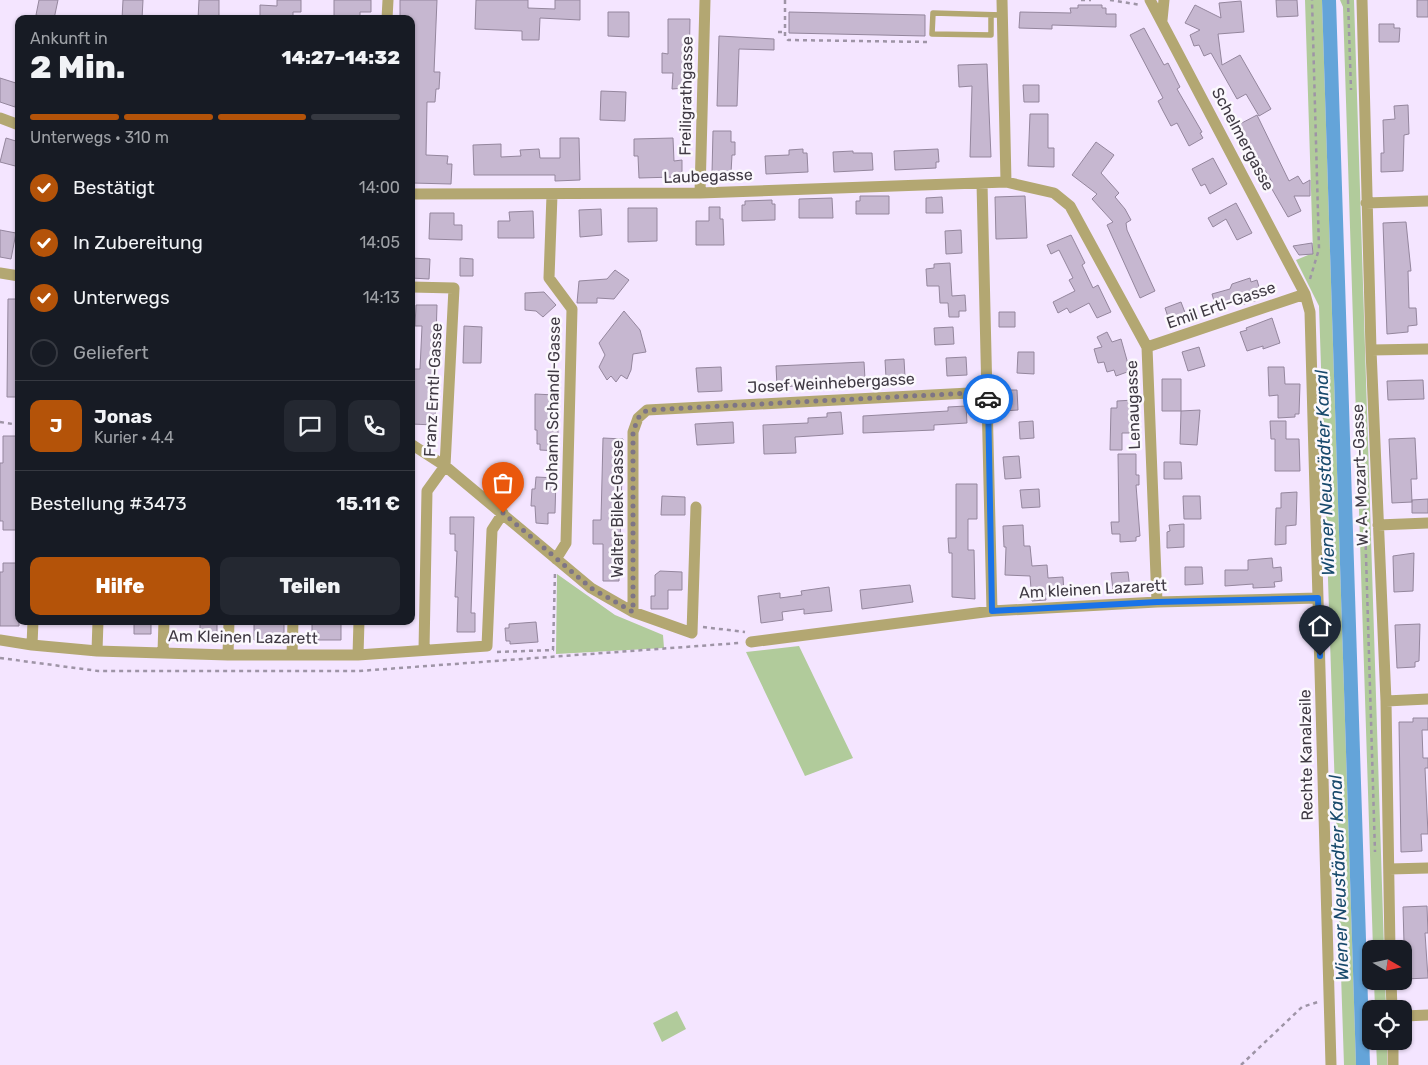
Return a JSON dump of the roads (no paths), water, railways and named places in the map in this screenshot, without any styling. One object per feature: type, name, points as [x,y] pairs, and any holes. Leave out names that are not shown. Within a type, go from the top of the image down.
[{"type":"street","points":[[387,15],[388,0]]},
{"type":"street","name":"Freiligrathgasse","points":[[700,193],[705,0]]},
{"type":"street","points":[[1002,0],[997,15],[1006,182]]},
{"type":"street","name":"Schelmergasse","points":[[1150,0],[1150,4],[1162,20],[1305,294]]},
{"type":"street","points":[[1162,20],[1164,0]]},
{"type":"street","name":"W. A. Mozart-Gasse","points":[[1362,0],[1371,350],[1386,701],[1390,940]]},
{"type":"street","points":[[0,118],[15,124]]},
{"type":"street","name":"Laubegasse","points":[[415,194],[700,193],[1006,182]]},
{"type":"street","name":"Lenaugasse","points":[[1006,182],[1054,193],[1070,206],[1147,347],[1157,602]]},
{"type":"street","points":[[982,183],[992,611]]},
{"type":"street","name":"Johann Schandl-Gasse","points":[[552,195],[549,278],[572,309],[566,543],[556,559]]},
{"type":"street","points":[[1366,203],[1428,200]]},
{"type":"street","points":[[0,273],[15,275]]},
{"type":"street","name":"Franz Erntl-Gasse","points":[[415,287],[454,288],[445,466],[427,491],[424,650]]},
{"type":"street","name":"Emil Ertl-Gasse","points":[[1147,347],[1305,294]]},
{"type":"street","name":"Rechte Kanalzeile","points":[[1305,294],[1310,312],[1331,1065]]},
{"type":"street","points":[[1371,350],[1428,349]]},
{"type":"street","name":"Josef Weinhebergasse","points":[[676,407],[988,392]]},
{"type":"street","name":"Walter Bilek-Gasse","points":[[633,612],[633,432],[638,418],[647,410],[676,407]]},
{"type":"street","points":[[415,447],[445,466],[591,588],[633,612],[692,629],[696,506]]},
{"type":"street","name":"Am Kleinen Lazarett","points":[[0,640],[97,651],[228,655],[358,655],[487,646],[492,530],[503,513]]},
{"type":"street","points":[[1378,525],[1428,523]]},
{"type":"street","name":"Am kleinen Lazarett","points":[[753,642],[992,611],[1157,602],[1318,598]]},
{"type":"street","points":[[32,645],[33,625]]},
{"type":"street","points":[[97,651],[98,625]]},
{"type":"street","points":[[164,625],[164,652]]},
{"type":"street","points":[[228,655],[229,625]]},
{"type":"street","points":[[292,655],[293,625]]},
{"type":"street","points":[[358,655],[359,625]]},
{"type":"street","points":[[1386,701],[1428,699]]},
{"type":"street","points":[[1389,869],[1428,868]]},
{"type":"street","points":[[1412,1016],[1428,1015]]},
{"type":"street","points":[[1393,1050],[1393,1065]]},
{"type":"lane","points":[[933,13],[997,15],[990,35],[932,34],[933,13]]},
{"type":"waterway","name":"Wiener Neustädter Kanal","points":[[1329,0],[1363,1065]]}]
